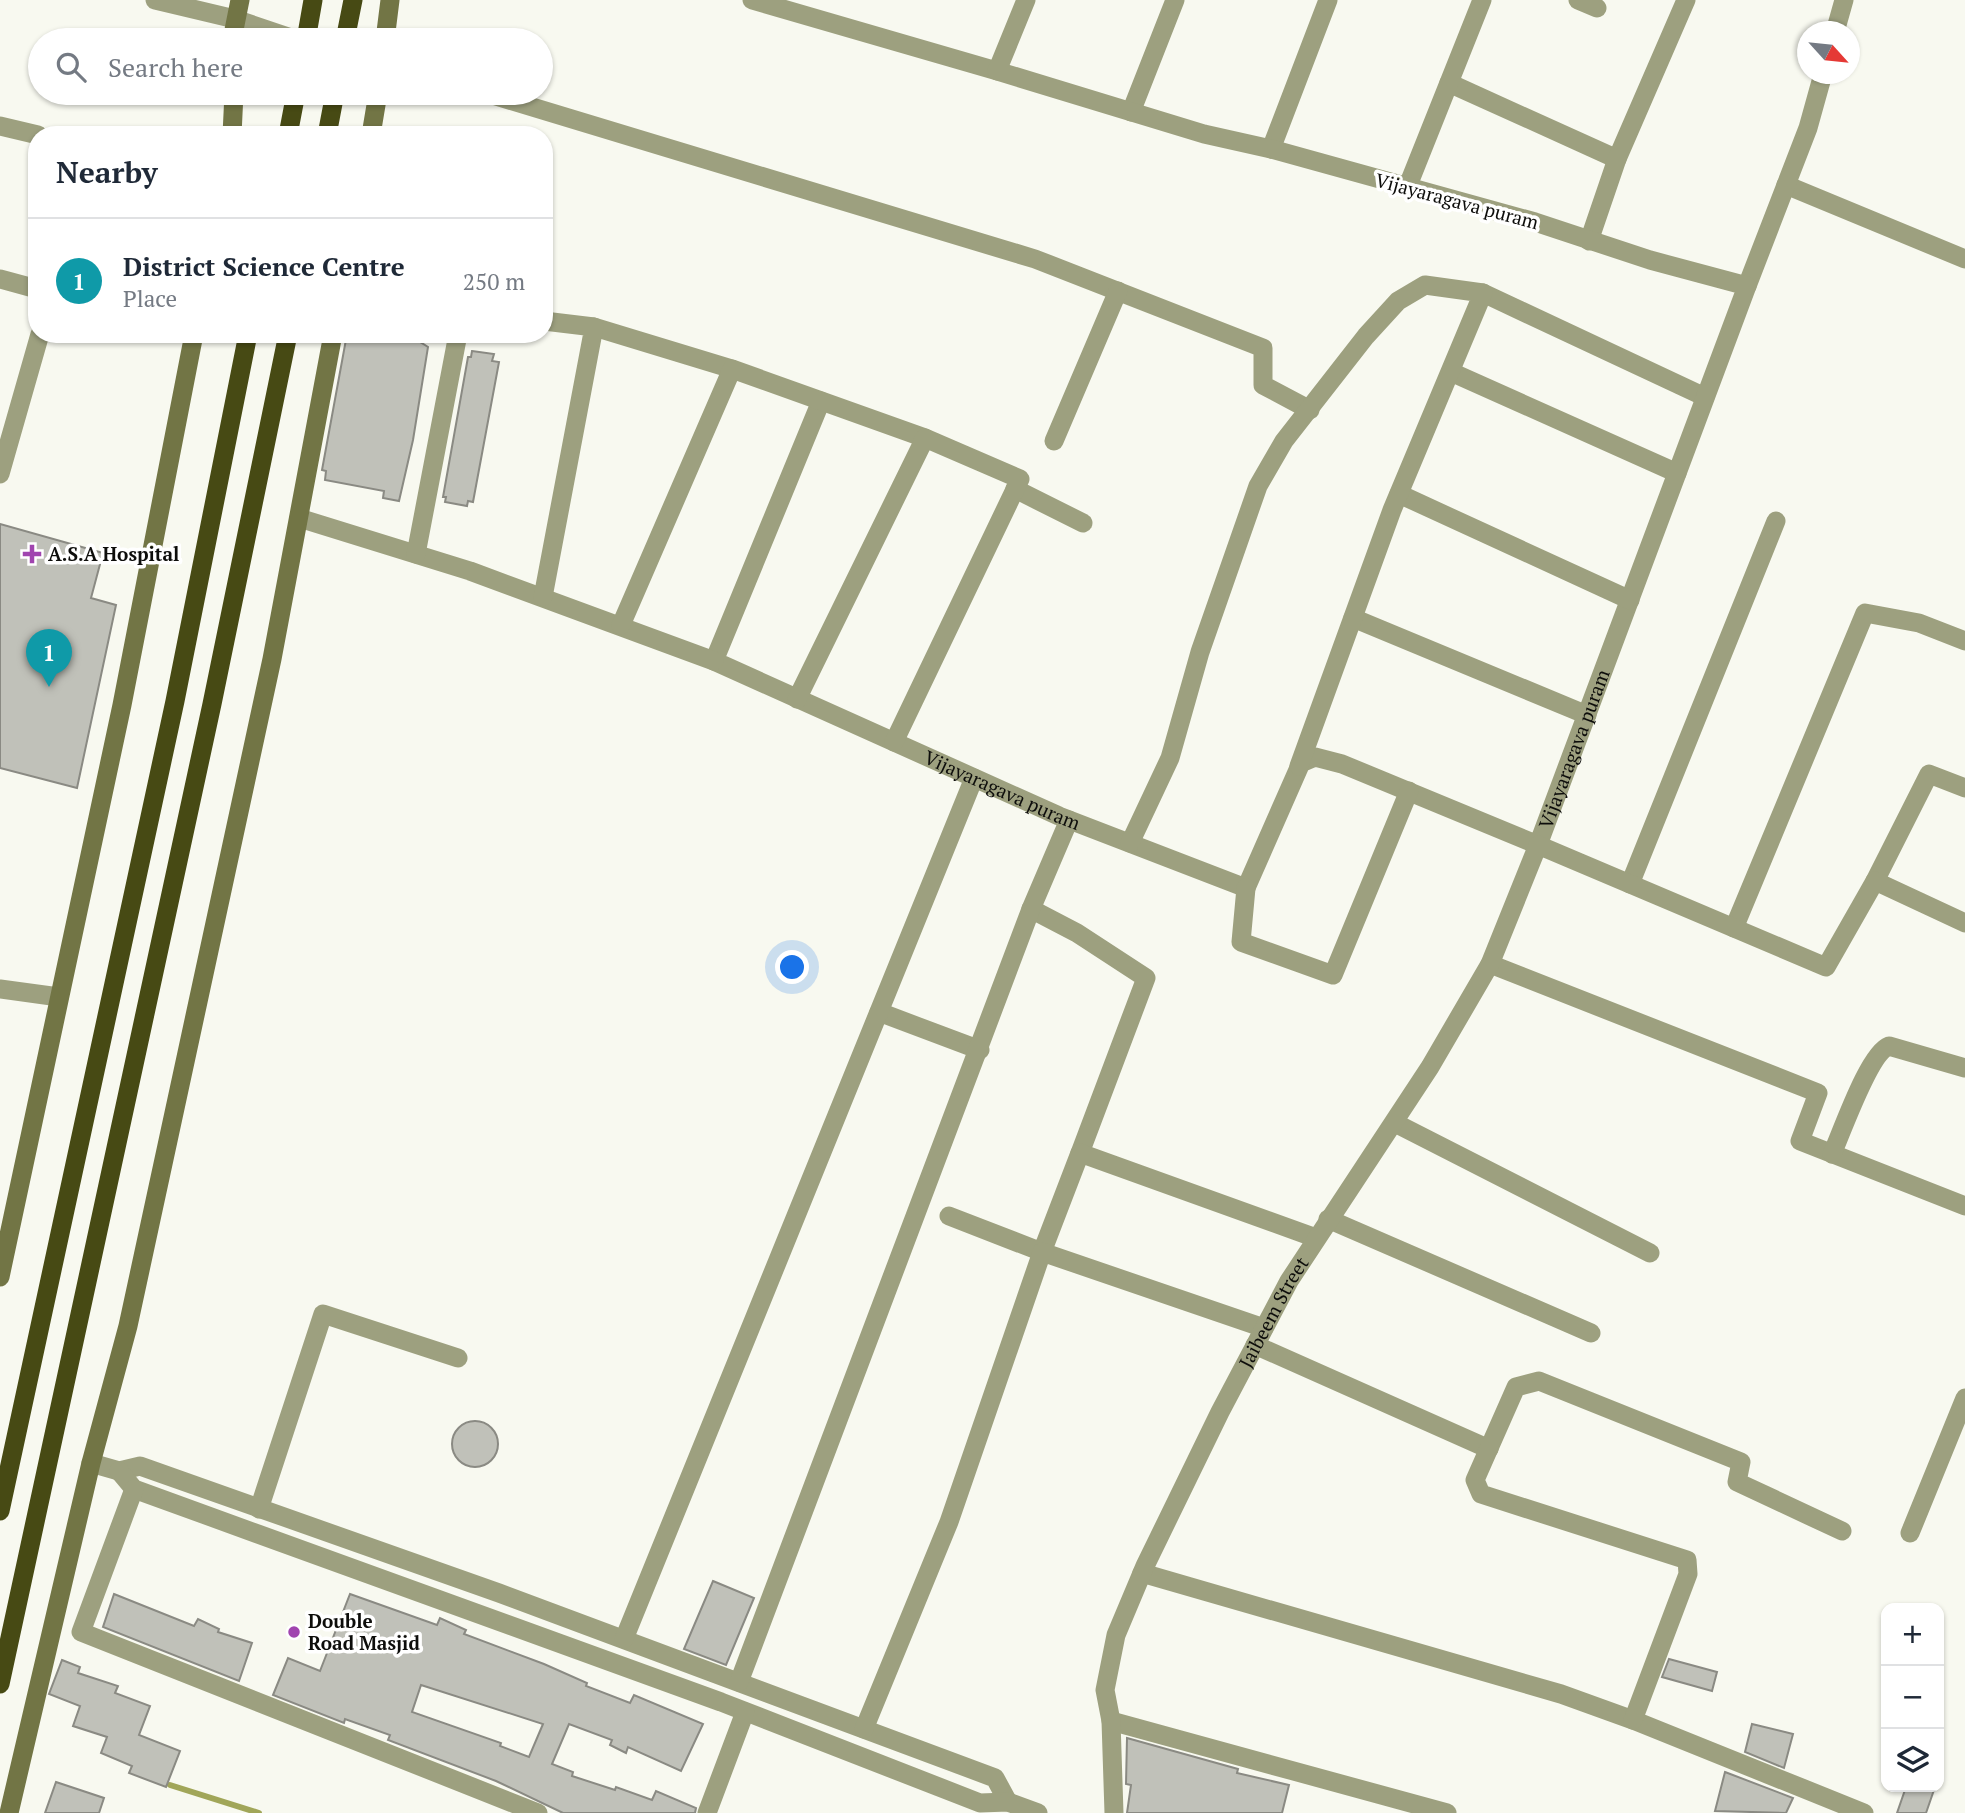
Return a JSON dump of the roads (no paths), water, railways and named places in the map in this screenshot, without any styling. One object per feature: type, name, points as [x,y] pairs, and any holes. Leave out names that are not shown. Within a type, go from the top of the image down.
[{"type":"highway","points":[[308,28],[313,0]]},
{"type":"highway","points":[[347,28],[353,0]]},
{"type":"highway","points":[[290,126],[294,105]]},
{"type":"highway","points":[[329,126],[333,105]]},
{"type":"highway","points":[[0,1511],[175,701],[246,343]]},
{"type":"highway","points":[[0,1684],[212,704],[286,343]]},
{"type":"main road","points":[[386,28],[390,0]]},
{"type":"main road","points":[[234,28],[238,10]]},
{"type":"main road","points":[[232,126],[233,105]]},
{"type":"main road","points":[[372,126],[376,105]]},
{"type":"main road","points":[[0,1277],[125,691],[192,343]]},
{"type":"main road","points":[[9,1813],[91,1463],[131,1313],[272,659],[332,343]]},
{"type":"street","points":[[155,0],[238,10],[273,28]]},
{"type":"street","name":"Vijayaragava puram","points":[[752,0],[1204,134],[1271,149],[1535,222],[1589,241],[1747,286],[1538,845],[1342,764],[1315,757],[1299,766]]},
{"type":"street","points":[[997,71],[1026,0]]},
{"type":"street","points":[[1131,113],[1175,0]]},
{"type":"street","points":[[1271,149],[1328,0]]},
{"type":"street","points":[[1407,188],[1482,0]]},
{"type":"street","points":[[1578,0],[1597,8]]},
{"type":"street","points":[[1589,241],[1618,159],[1686,0]]},
{"type":"street","points":[[1838,21],[1844,0]]},
{"type":"street","points":[[1449,83],[1618,159]]},
{"type":"street","points":[[1747,286],[1808,128],[1820,84]]},
{"type":"street","points":[[526,105],[1035,259],[1118,291],[1263,348],[1263,385],[1310,410]]},
{"type":"street","points":[[0,126],[28,133]]},
{"type":"street","points":[[1786,185],[1965,258]]},
{"type":"street","points":[[0,279],[28,287]]},
{"type":"street","points":[[1130,844],[1170,758],[1200,652],[1258,486],[1284,441],[1366,336],[1398,301],[1425,285],[1483,293],[1705,397]]},
{"type":"street","points":[[1055,442],[1118,291]]},
{"type":"street","points":[[1409,790],[1333,975],[1241,942],[1246,888],[1299,766],[1399,494],[1483,293]]},
{"type":"street","points":[[553,322],[594,327],[732,369],[925,438],[1020,479],[894,742]]},
{"type":"street","points":[[542,597],[594,327]]},
{"type":"street","points":[[0,474],[37,343]]},
{"type":"street","points":[[416,554],[456,343]]},
{"type":"street","points":[[621,625],[732,369]]},
{"type":"street","points":[[1451,372],[1677,473]]},
{"type":"street","points":[[714,661],[821,401]]},
{"type":"street","points":[[797,699],[925,438]]},
{"type":"street","points":[[1015,489],[1083,523]]},
{"type":"street","points":[[1399,494],[1630,600]]},
{"type":"street","name":"Vijayaragava puram","points":[[299,518],[542,597],[714,661],[1069,820],[1246,888]]},
{"type":"street","points":[[1630,884],[1776,521]]},
{"type":"street","points":[[1734,928],[1865,613],[1919,623],[1965,641]]},
{"type":"street","points":[[1353,618],[1587,715]]},
{"type":"street","points":[[1538,845],[1826,967],[1875,881],[1928,774],[1965,788]]},
{"type":"street","points":[[624,1639],[974,778]]},
{"type":"street","points":[[740,1682],[1031,909],[1069,820]]},
{"type":"street","name":"Jaibeem Street","points":[[1114,1813],[1111,1721],[1105,1690],[1116,1635],[1142,1573],[1260,1337],[1316,1238],[1395,1123],[1490,964],[1538,845]]},
{"type":"street","points":[[1875,881],[1965,923]]},
{"type":"street","points":[[864,1729],[949,1522],[1042,1252],[1146,978],[1077,933],[1031,909]]},
{"type":"street","points":[[1490,964],[1818,1093],[1800,1141],[1965,1206]]},
{"type":"street","points":[[0,989],[60,997]]},
{"type":"street","points":[[879,1012],[980,1050]]},
{"type":"street","points":[[1832,1154],[1872,1064],[1882,1048],[1889,1046],[1965,1068]]},
{"type":"street","points":[[1395,1123],[1650,1253]]},
{"type":"street","points":[[1080,1153],[1316,1238]]},
{"type":"street","points":[[948,1216],[1260,1337],[1489,1449]]},
{"type":"street","points":[[1328,1219],[1591,1333]]},
{"type":"street","points":[[259,1509],[323,1314],[458,1357]]},
{"type":"street","points":[[1633,1720],[1688,1574],[1687,1560],[1481,1494],[1475,1480],[1516,1387],[1539,1381],[1741,1462],[1737,1482],[1842,1531]]},
{"type":"street","points":[[1910,1533],[1965,1398]]},
{"type":"street","points":[[91,1463],[119,1471],[140,1466],[624,1639],[995,1778],[1008,1802]]},
{"type":"street","points":[[119,1471],[134,1489],[746,1712],[980,1803],[1008,1802],[1038,1813]]},
{"type":"street","points":[[134,1489],[81,1632],[538,1813]]},
{"type":"street","points":[[1142,1573],[1561,1694],[1633,1720],[1864,1813]]},
{"type":"street","points":[[707,1813],[746,1712]]},
{"type":"street","points":[[1111,1721],[1447,1813]]},
{"type":"waterway","points":[[170,1785],[259,1813]]},
{"type":"place","name":"A.S.A Hospital","points":[[32,554]]},
{"type":"place","name":"District Science Centre","points":[[49,687]]},
{"type":"place","name":"Double Road Masjid","points":[[294,1632]]}]
